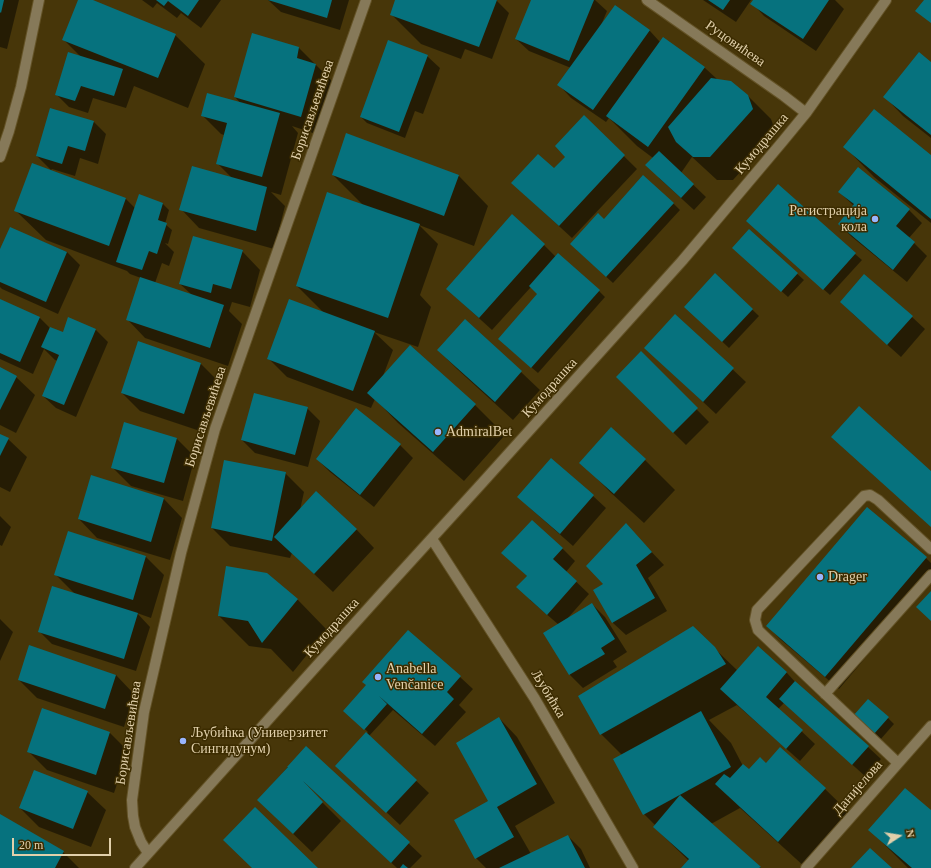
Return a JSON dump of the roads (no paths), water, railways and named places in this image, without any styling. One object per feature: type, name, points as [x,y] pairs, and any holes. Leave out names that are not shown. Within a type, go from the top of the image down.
[{"type":"street","points":[[0,157],[21,87],[39,0]]},
{"type":"street","name":"Борисављевићева","points":[[148,853],[141,842],[135,827],[132,800],[144,712],[181,553],[215,429],[366,0]]},
{"type":"street","name":"Руцовићева","points":[[647,0],[806,113]]},
{"type":"street","name":"Кумодрашка","points":[[135,868],[484,482],[682,260],[806,113],[886,0]]},
{"type":"street","points":[[898,763],[758,630],[755,620],[757,610],[864,496],[870,495],[878,500],[931,549]]},
{"type":"street","name":"Љубићка","points":[[432,539],[535,699],[633,868]]},
{"type":"street","points":[[824,694],[931,575]]},
{"type":"street","name":"Данијелова","points":[[806,868],[931,726]]},
{"type":"place","name":"Регистрација кола","points":[[875,219]]},
{"type":"place","name":"AdmiralBet","points":[[438,432]]},
{"type":"place","name":"Drager","points":[[820,577]]},
{"type":"place","name":"Anabella Venčanice","points":[[378,677]]},
{"type":"place","name":"Љубићка (Универзитет Сингидунум)","points":[[183,741]]}]
